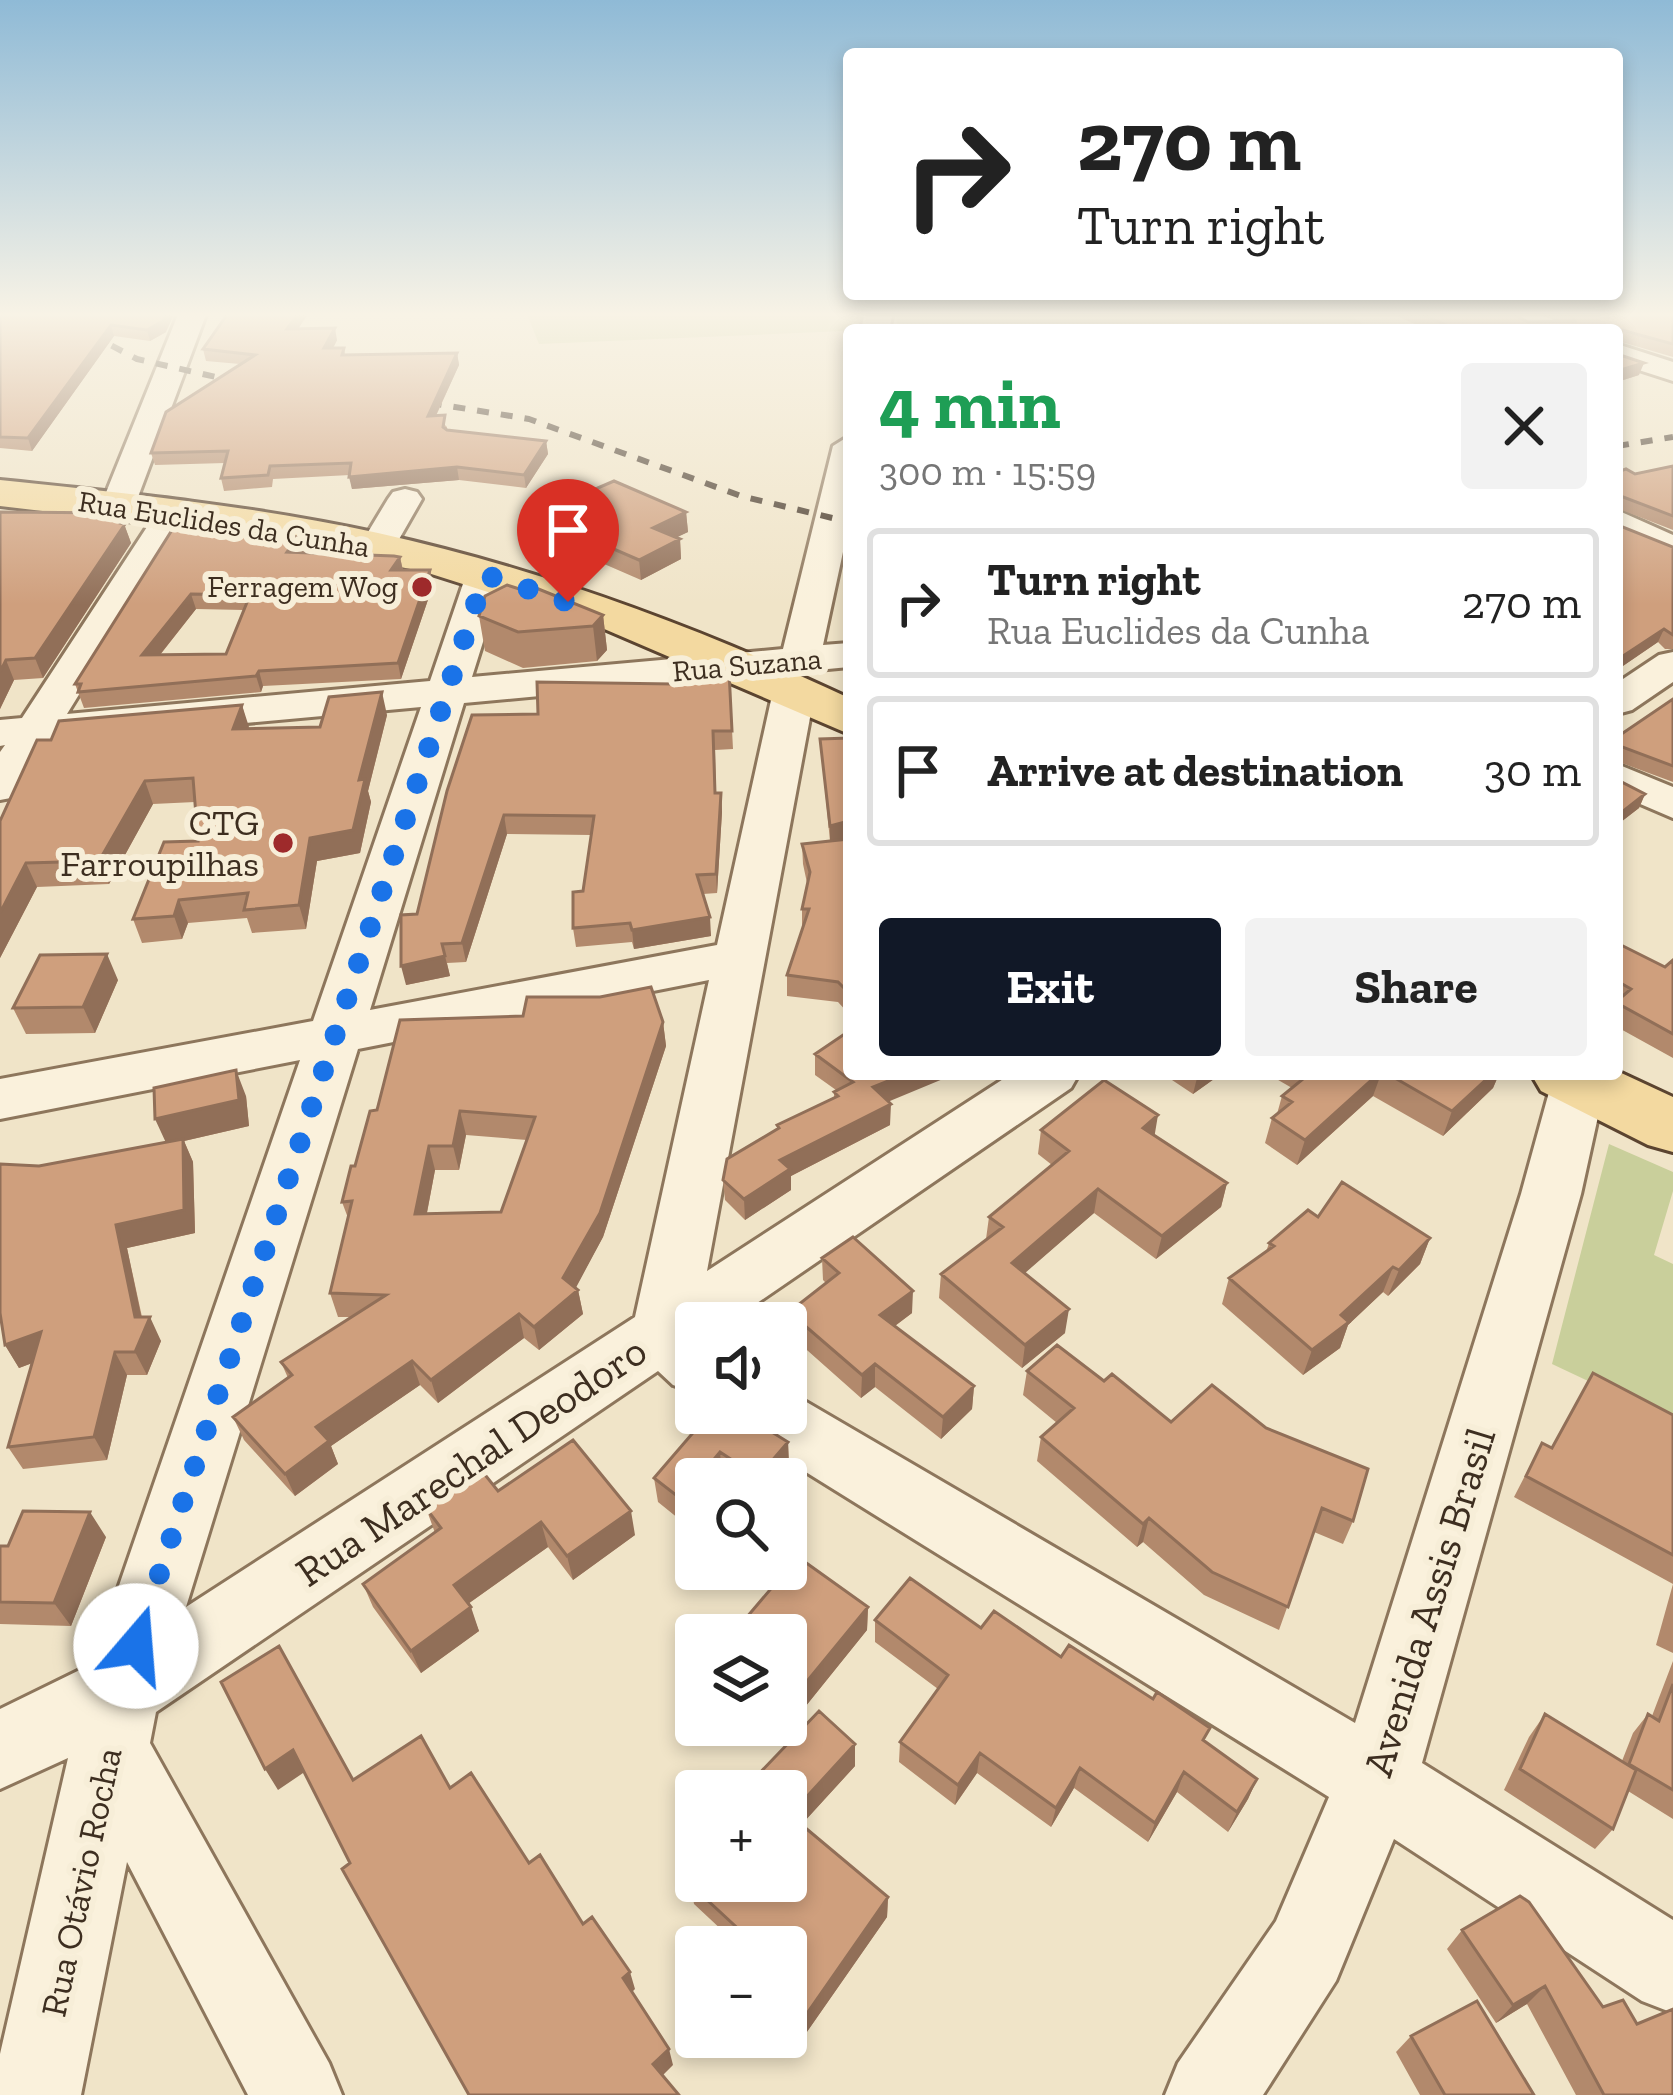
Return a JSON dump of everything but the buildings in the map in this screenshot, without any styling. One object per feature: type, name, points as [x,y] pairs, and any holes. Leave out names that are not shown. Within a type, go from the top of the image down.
[{"type":"main road","name":"Rua Euclides da Cunha","points":[[0,493],[174,511],[315,546],[377,547],[485,575],[610,615],[737,666],[797,675],[843,713]]},
{"type":"main road","points":[[1578,1080],[1673,1127]]},
{"type":"street","points":[[118,505],[155,410]]},
{"type":"street","points":[[687,1302],[739,958],[843,473]]},
{"type":"street","points":[[377,547],[405,499]]},
{"type":"street","points":[[0,787],[18,732],[174,511]]},
{"type":"street","points":[[1623,524],[1673,549]]},
{"type":"street","name":"Rua Otávio Rocha","points":[[35,2095],[115,1719],[485,575]]},
{"type":"street","name":"Rua Suzana","points":[[797,675],[843,657]]},
{"type":"street","points":[[1623,697],[1673,664]]},
{"type":"street","name":"Rua Suzana","points":[[18,732],[737,666]]},
{"type":"street","points":[[1623,780],[1673,804]]},
{"type":"street","points":[[0,1099],[739,958]]},
{"type":"street","name":"Rua Marechal Deodoro","points":[[745,1302],[1044,1080]]},
{"type":"street","name":"Avenida Assis Brasil","points":[[1210,2095],[1306,1951],[1377,1781],[1551,1194],[1571,1080]]},
{"type":"street","name":"Rua Marechal Deodoro","points":[[0,1750],[115,1719],[675,1353]]},
{"type":"street","points":[[801,1434],[1377,1781],[1673,1970]]},
{"type":"street","points":[[115,1719],[298,2095]]},
{"type":"green space","points":[[1609,1144],[1673,1172],[1673,1191],[1654,1255],[1673,1264],[1673,1421],[1552,1364]]},
{"type":"railway","points":[[472,410],[529,419],[741,496],[843,521]]},
{"type":"railway","points":[[1623,445],[1673,437]]},
{"type":"place","name":"Ferragem Wog","points":[[422,587]]},
{"type":"place","name":"CTG Farroupilhas","points":[[283,843]]},
{"type":"route","points":[[136,1646],[485,575],[568,602]]}]
